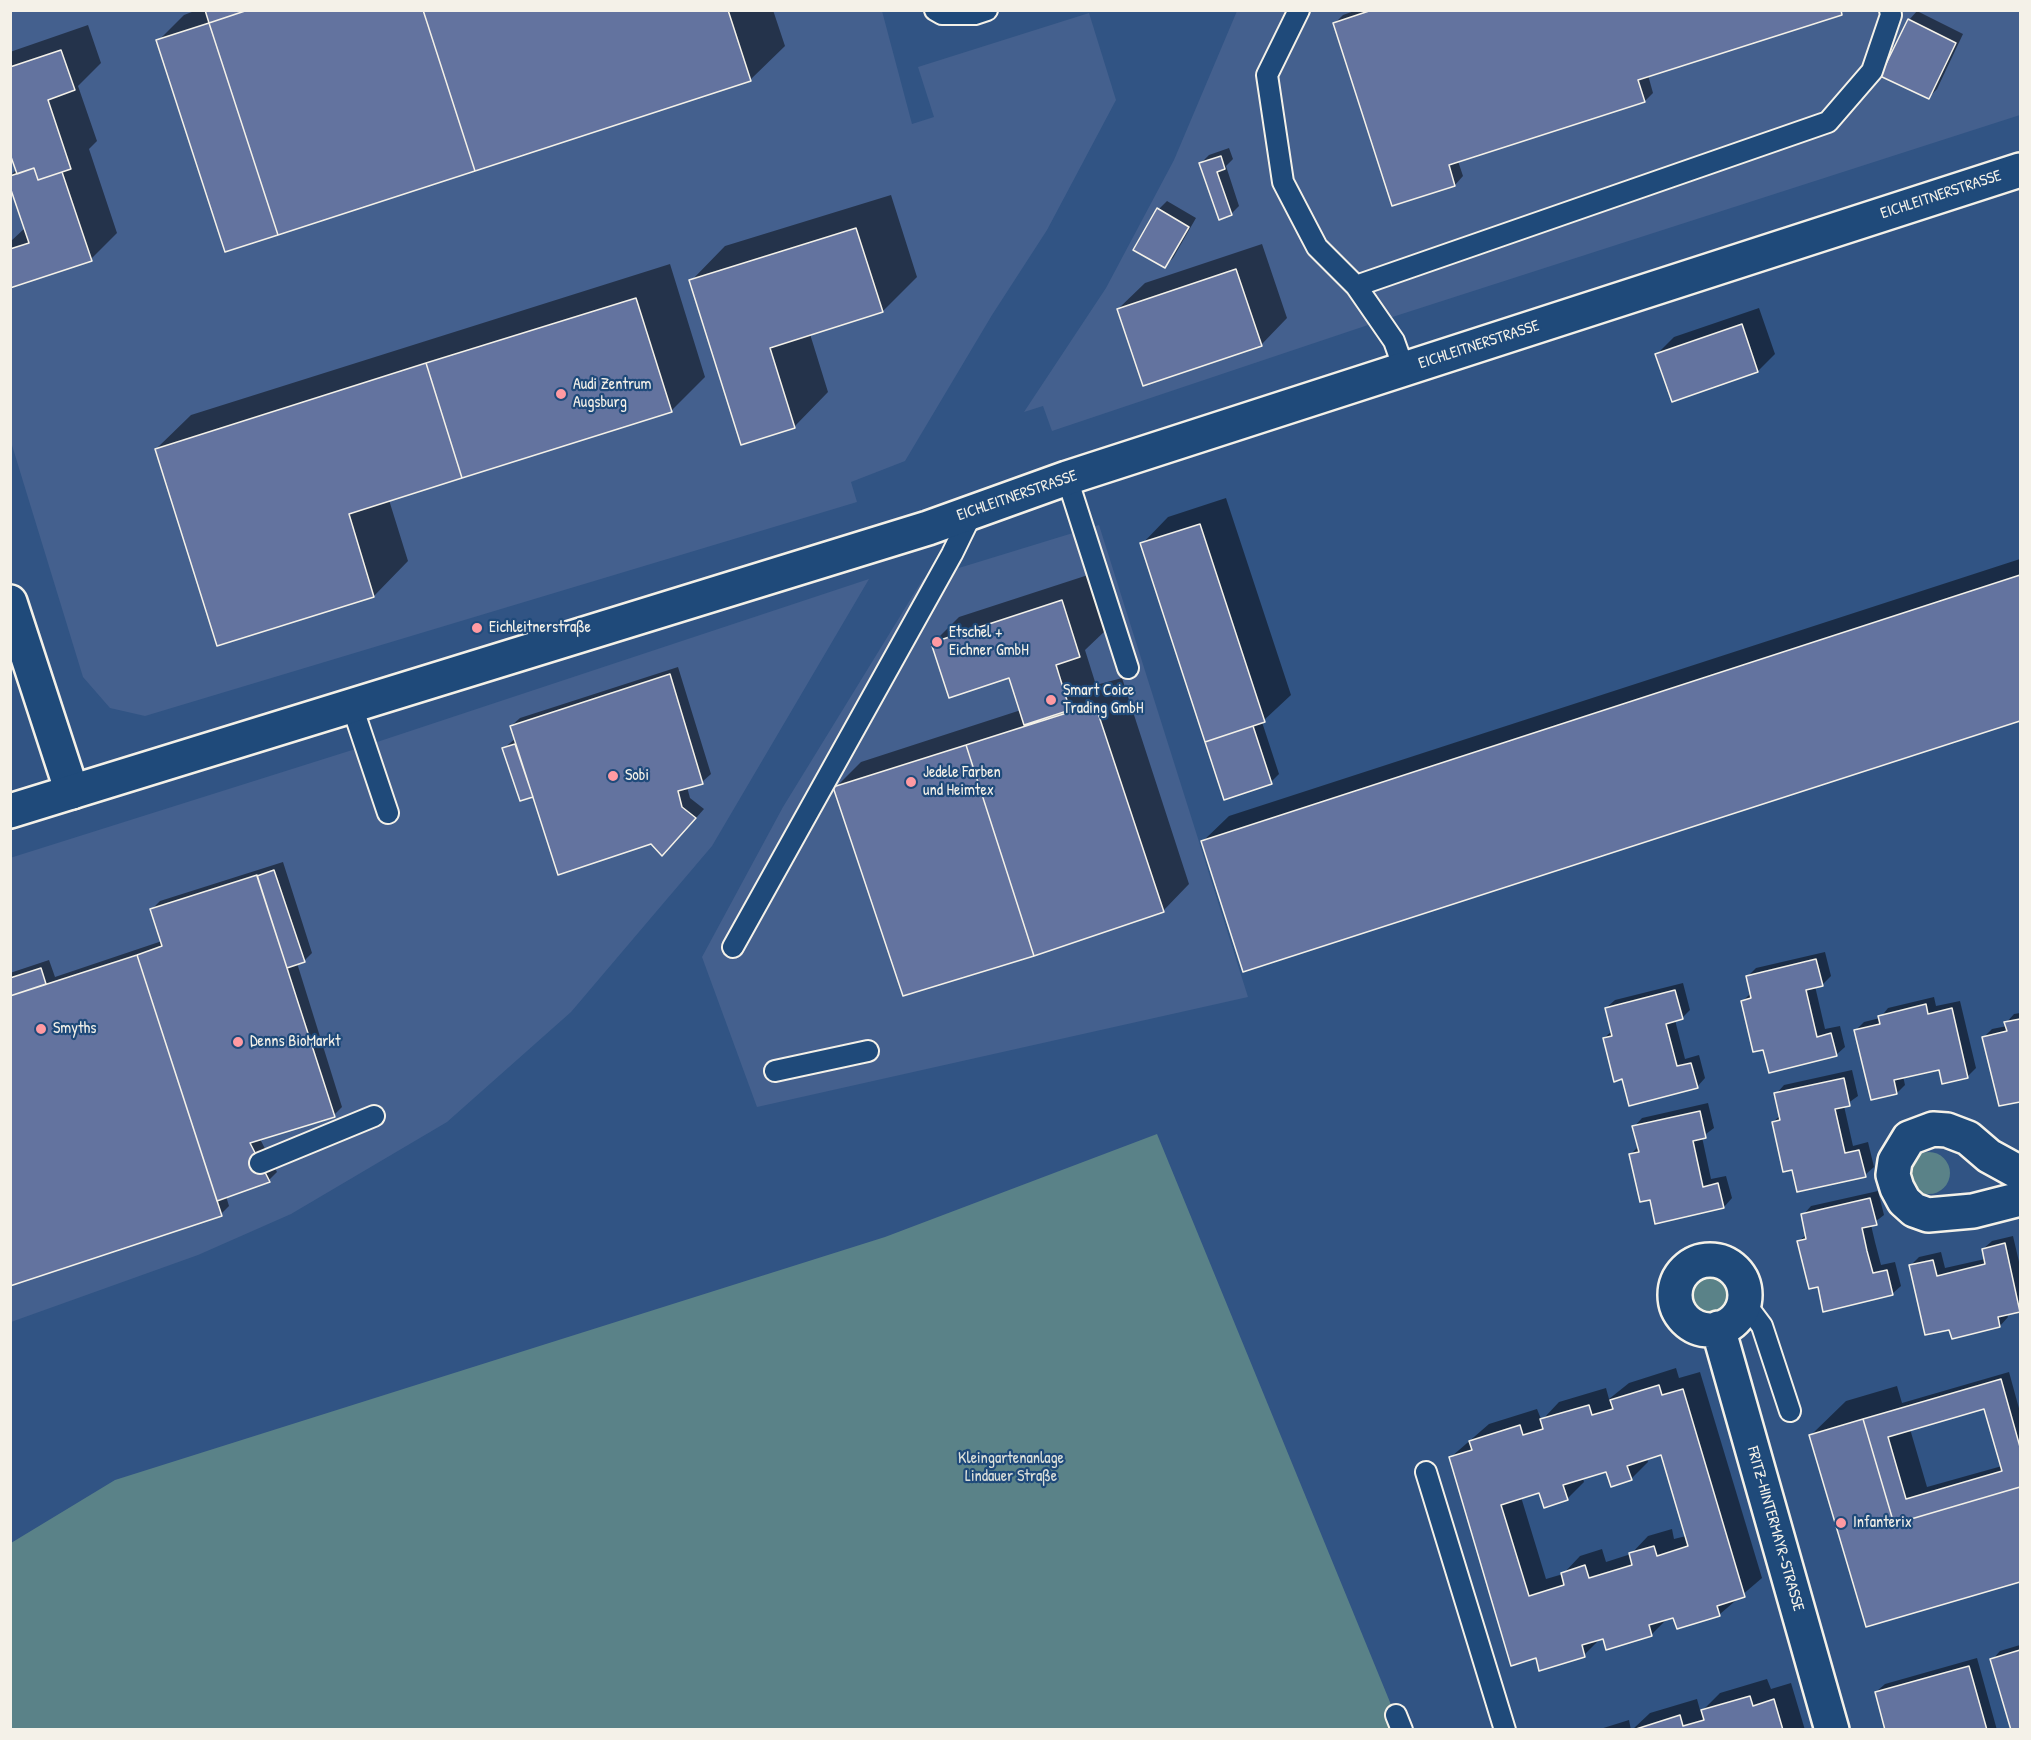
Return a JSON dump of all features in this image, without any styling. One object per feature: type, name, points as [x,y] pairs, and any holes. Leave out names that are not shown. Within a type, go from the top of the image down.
[{"type":"main road","name":"EICHLEITNERSTRASSE","points":[[10,812],[928,528],[1067,478],[2020,170]]},
{"type":"main road","points":[[10,602],[72,792]]},
{"type":"main road","points":[[2020,1173],[1989,1156],[1968,1138],[1947,1130],[1933,1129],[1920,1132],[1904,1144],[1894,1161],[1893,1175],[1904,1201],[1914,1210],[1928,1215],[1973,1211],[2020,1199]]},
{"type":"main road","points":[[1713,1260],[1725,1263],[1742,1280],[1744,1302],[1733,1321],[1718,1328],[1702,1329],[1692,1324],[1678,1307],[1677,1285],[1690,1266],[1713,1260]]},
{"type":"main road","name":"FRITZ-HINTERMAYR-STRASSE","points":[[1718,1328],[1832,1730]]},
{"type":"lane","points":[[935,10],[942,14],[964,14],[987,10]]},
{"type":"lane","points":[[1299,10],[1267,75],[1283,182],[1317,247],[1356,286],[1394,341],[1404,369]]},
{"type":"lane","points":[[1356,286],[1828,122],[1872,71],[1891,15],[1890,10]]},
{"type":"lane","points":[[1067,478],[1128,668]]},
{"type":"lane","points":[[733,947],[952,554],[973,511]]},
{"type":"lane","points":[[351,706],[388,813]]},
{"type":"lane","points":[[775,1071],[868,1051]]},
{"type":"lane","points":[[260,1163],[374,1116]]},
{"type":"lane","points":[[1744,1302],[1762,1326],[1790,1411]]},
{"type":"lane","points":[[1426,1472],[1505,1730]]},
{"type":"shaded area","points":[[10,11],[882,11],[912,124],[934,117],[918,67],[1089,13],[1116,100],[1047,230],[992,315],[905,461],[851,482],[857,502],[145,716],[110,708],[83,677],[11,442]]},
{"type":"shaded area","points":[[1237,11],[2020,11],[2020,115],[1380,321],[1052,431],[1043,406],[1024,412],[1106,288],[1174,160]]},
{"type":"shaded area","points":[[1099,525],[1248,997],[757,1107],[702,957],[783,807],[923,579]]},
{"type":"shaded area","points":[[869,579],[712,846],[571,1012],[447,1122],[291,1214],[198,1255],[11,1322],[10,858],[365,746]]},
{"type":"green space","name":"Kleingartenanlage Lindauer Straße","points":[[1157,1134],[1401,1729],[11,1730],[11,1543],[115,1480],[885,1237]]},
{"type":"green space","points":[[1929,1152],[1943,1159],[1950,1173],[1943,1187],[1929,1194],[1915,1187],[1908,1173],[1915,1159]]},
{"type":"green space","points":[[1710,1275],[1718,1276],[1724,1281],[1729,1287],[1729,1303],[1724,1309],[1718,1314],[1710,1315],[1702,1314],[1696,1309],[1691,1303],[1690,1295],[1691,1287],[1696,1281],[1702,1276]]},
{"type":"building","points":[[205,10],[248,10],[209,23]]},
{"type":"building","points":[[248,10],[423,10],[475,171],[278,235],[209,23]]},
{"type":"building","points":[[423,10],[728,10],[751,81],[475,171]]},
{"type":"building","points":[[1372,10],[1841,10],[1842,15],[1638,80],[1645,102],[1449,165],[1455,186],[1392,206],[1333,23]]},
{"type":"building","points":[[1908,19],[1956,43],[1929,99],[1880,76]]},
{"type":"building","points":[[209,23],[278,235],[225,252],[156,40]]},
{"type":"building","points":[[61,50],[75,90],[48,100],[71,169],[38,180],[34,168],[17,174],[10,154],[10,67]]},
{"type":"building","points":[[1221,156],[1225,169],[1217,172],[1232,215],[1219,220],[1199,163]]},
{"type":"building","points":[[34,168],[38,180],[62,172],[92,261],[10,288],[10,249],[29,243],[10,187],[10,176]]},
{"type":"building","points":[[1157,208],[1189,227],[1165,268],[1133,250]]},
{"type":"building","points":[[856,228],[883,312],[770,348],[795,428],[741,445],[689,280]]},
{"type":"building","points":[[1236,269],[1262,346],[1143,386],[1117,309]]},
{"type":"building","points":[[636,298],[672,412],[462,478],[426,363]]},
{"type":"building","points":[[1742,324],[1758,372],[1672,402],[1655,354]]},
{"type":"building","points":[[426,363],[462,478],[349,514],[374,597],[217,646],[155,449]]},
{"type":"building","points":[[1200,524],[1265,722],[1205,742],[1140,543]]},
{"type":"building","points":[[2020,575],[2020,721],[1243,972],[1201,841]]},
{"type":"building","points":[[1062,600],[1080,657],[1056,665],[1070,710],[1024,725],[1009,678],[949,698],[931,643]]},
{"type":"building","name":"Sobi","points":[[670,674],[703,784],[678,791],[682,807],[696,818],[662,856],[651,844],[558,875],[510,726]]},
{"type":"building","points":[[1095,704],[1164,912],[1034,956],[966,745]]},
{"type":"building","points":[[1253,726],[1272,784],[1224,800],[1205,742]]},
{"type":"building","points":[[515,744],[533,797],[520,801],[502,748]]},
{"type":"building","points":[[966,745],[1034,956],[903,996],[833,787]]},
{"type":"building","points":[[274,870],[305,962],[287,968],[257,876]]},
{"type":"building","name":"Denns BioMarkt","points":[[257,875],[335,1117],[250,1143],[270,1182],[217,1201],[137,955],[162,946],[150,909]]},
{"type":"building","points":[[137,955],[222,1216],[10,1286],[10,996]]},
{"type":"building","points":[[1816,959],[1823,986],[1806,990],[1817,1037],[1831,1033],[1837,1056],[1769,1073],[1763,1050],[1753,1052],[1741,1001],[1751,998],[1746,976]]},
{"type":"building","points":[[41,968],[46,984],[10,996],[10,978]]},
{"type":"building","points":[[1675,990],[1683,1019],[1666,1024],[1677,1066],[1691,1063],[1698,1088],[1629,1106],[1622,1079],[1614,1082],[1603,1038],[1612,1036],[1605,1008]]},
{"type":"building","points":[[1926,1004],[1928,1014],[1952,1008],[1968,1078],[1942,1084],[1939,1070],[1894,1080],[1897,1094],[1871,1100],[1854,1030],[1880,1024],[1878,1016]]},
{"type":"building","points":[[2020,1019],[2020,1102],[1999,1106],[1982,1037],[2007,1031],[2004,1022]]},
{"type":"building","points":[[1844,1078],[1850,1106],[1835,1109],[1845,1153],[1859,1150],[1866,1177],[1797,1192],[1792,1170],[1783,1172],[1772,1122],[1780,1120],[1774,1093]]},
{"type":"building","points":[[1700,1111],[1706,1138],[1693,1141],[1703,1187],[1718,1183],[1724,1208],[1655,1224],[1650,1200],[1640,1202],[1629,1154],[1639,1152],[1632,1126]]},
{"type":"building","points":[[1870,1198],[1877,1225],[1862,1228],[1867,1251],[1873,1273],[1887,1270],[1893,1295],[1823,1312],[1818,1287],[1809,1289],[1797,1241],[1806,1239],[1801,1214]]},
{"type":"building","points":[[2005,1243],[2020,1312],[1998,1317],[2000,1327],[1952,1339],[1949,1330],[1925,1335],[1909,1265],[1933,1260],[1937,1276],[1985,1264],[1982,1249]]},
{"type":"building","points":[[2001,1379],[2020,1447],[2020,1487],[1894,1524],[1863,1419]],"holes":[[[1984,1409],[2002,1471],[1906,1499],[1888,1437]]]},
{"type":"building","points":[[1659,1385],[1662,1395],[1683,1389],[1745,1597],[1717,1606],[1720,1616],[1677,1629],[1673,1618],[1649,1625],[1652,1636],[1606,1650],[1603,1639],[1582,1645],[1585,1657],[1539,1671],[1536,1658],[1511,1666],[1449,1457],[1472,1450],[1469,1441],[1520,1425],[1523,1435],[1543,1429],[1540,1419],[1589,1405],[1592,1415],[1613,1409],[1610,1400]],"holes":[[[1661,1455],[1688,1546],[1657,1556],[1654,1546],[1629,1553],[1632,1565],[1589,1578],[1585,1565],[1561,1573],[1564,1585],[1529,1596],[1501,1505],[1539,1493],[1544,1508],[1568,1500],[1563,1485],[1606,1472],[1611,1487],[1632,1480],[1627,1466]]]},
{"type":"building","points":[[1863,1419],[1894,1524],[2020,1487],[2020,1582],[1866,1627],[1809,1435]]},
{"type":"building","points":[[2020,1650],[2020,1730],[2011,1730],[1990,1659]]},
{"type":"building","points":[[1969,1666],[1987,1730],[1885,1730],[1875,1692]]},
{"type":"building","points":[[1750,1696],[1753,1706],[1774,1699],[1783,1730],[1633,1730],[1680,1715],[1683,1726],[1704,1720],[1701,1710]]},
{"type":"place","name":"Audi Zentrum Augsburg","points":[[561,394]]},
{"type":"place","name":"Eichleitnerstraße","points":[[477,628]]},
{"type":"place","name":"Etschel + Eichner GmbH","points":[[937,642]]},
{"type":"place","name":"Smart Coice Trading GmbH","points":[[1051,700]]},
{"type":"place","name":"Sobi","points":[[613,776]]},
{"type":"place","name":"Jedele Farben und Heimtex","points":[[911,782]]},
{"type":"place","name":"Smyths","points":[[41,1029]]},
{"type":"place","name":"Denns BioMarkt","points":[[238,1042]]},
{"type":"place","name":"Infanterix","points":[[1841,1523]]}]
